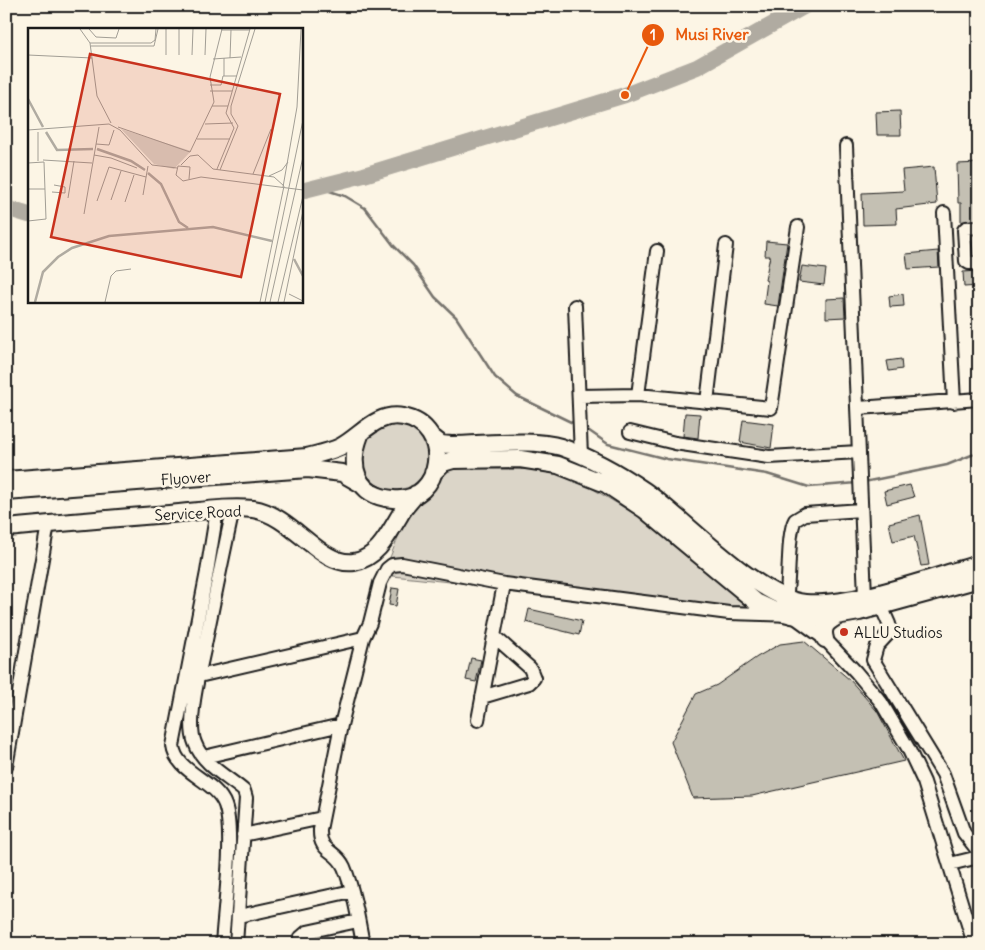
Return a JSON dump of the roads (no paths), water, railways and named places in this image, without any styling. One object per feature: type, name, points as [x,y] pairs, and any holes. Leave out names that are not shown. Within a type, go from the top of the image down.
[{"type":"main road","points":[[432,437],[436,448],[437,460],[428,484],[416,494],[397,500],[386,499],[369,491],[354,470],[353,452],[360,435],[368,426],[378,420],[402,417],[414,420],[441,444],[523,443],[559,447],[612,470],[646,492],[762,585],[786,599],[817,603],[950,580],[979,579]]},
{"type":"main road","name":"Flyover","points":[[6,492],[307,463],[360,435]]},
{"type":"main road","points":[[433,473],[443,463],[453,460],[520,458],[558,465],[606,484],[645,510],[756,602],[773,610],[792,615],[818,619],[881,606],[950,580],[979,564]]},
{"type":"main road","name":"Flyover","points":[[6,480],[307,463],[342,473],[363,485]]},
{"type":"main road","name":"Service Road","points":[[6,528],[216,510],[252,510],[271,514],[291,526],[329,558],[342,562],[356,562],[368,556],[392,531],[400,515],[416,494]]},
{"type":"main road","points":[[386,499],[392,531]]},
{"type":"main road","points":[[826,639],[823,632],[825,626],[829,621],[842,614]]},
{"type":"street","points":[[846,146],[859,408],[865,596]]},
{"type":"street","points":[[944,213],[954,402]]},
{"type":"street","points":[[579,402],[638,395],[771,408],[798,227]]},
{"type":"street","points":[[979,227],[965,228],[966,256],[969,263],[979,263]]},
{"type":"street","points":[[707,402],[726,246]]},
{"type":"street","points":[[638,395],[657,251]]},
{"type":"street","points":[[946,257],[966,256]]},
{"type":"street","points":[[575,306],[581,456]]},
{"type":"street","points":[[859,408],[979,399]]},
{"type":"street","points":[[630,432],[675,443],[769,457],[860,452]]},
{"type":"street","points":[[216,510],[209,563],[173,746],[174,754],[179,762],[208,784],[225,806],[228,840],[222,944]]},
{"type":"street","points":[[233,510],[199,676],[192,733],[195,745],[204,757],[224,777],[244,791],[239,916],[236,944]]},
{"type":"street","points":[[786,599],[790,581],[791,532],[795,520],[805,514],[861,510]]},
{"type":"street","points":[[6,767],[48,524]]},
{"type":"street","points":[[363,944],[352,891],[343,866],[322,846],[320,840],[322,818],[341,725],[363,638],[370,623],[380,583],[389,566],[402,564],[504,584],[729,613],[792,615],[826,639],[881,702],[908,748],[924,782],[974,935]]},
{"type":"street","points":[[478,720],[504,584]]},
{"type":"street","points":[[881,606],[889,624],[889,633],[877,646],[873,660],[943,774],[964,833],[979,852]]},
{"type":"street","points":[[482,697],[529,683],[534,678],[530,668],[495,637]]},
{"type":"street","points":[[199,676],[363,638]]},
{"type":"street","points":[[204,757],[341,725]]},
{"type":"street","points":[[243,834],[322,818]]},
{"type":"street","points":[[950,864],[979,857]]},
{"type":"street","points":[[239,916],[352,891]]},
{"type":"street","points":[[300,944],[300,938],[307,932],[358,921]]},
{"type":"waterway","points":[[302,191],[364,175],[625,95],[697,67],[805,6]]},
{"type":"waterway","points":[[317,187],[345,196],[365,208],[394,246],[413,265],[435,297],[456,317],[495,377],[517,396],[575,424]]},
{"type":"waterway","points":[[6,208],[28,215]]},
{"type":"waterway","points":[[585,428],[608,444],[667,459],[767,474],[809,487],[857,483]]},
{"type":"waterway","points":[[864,482],[947,465],[979,452]]},
{"type":"place","name":"Musi River","points":[[625,95]]},
{"type":"place","name":"ALLU Studios","points":[[844,632]]}]
